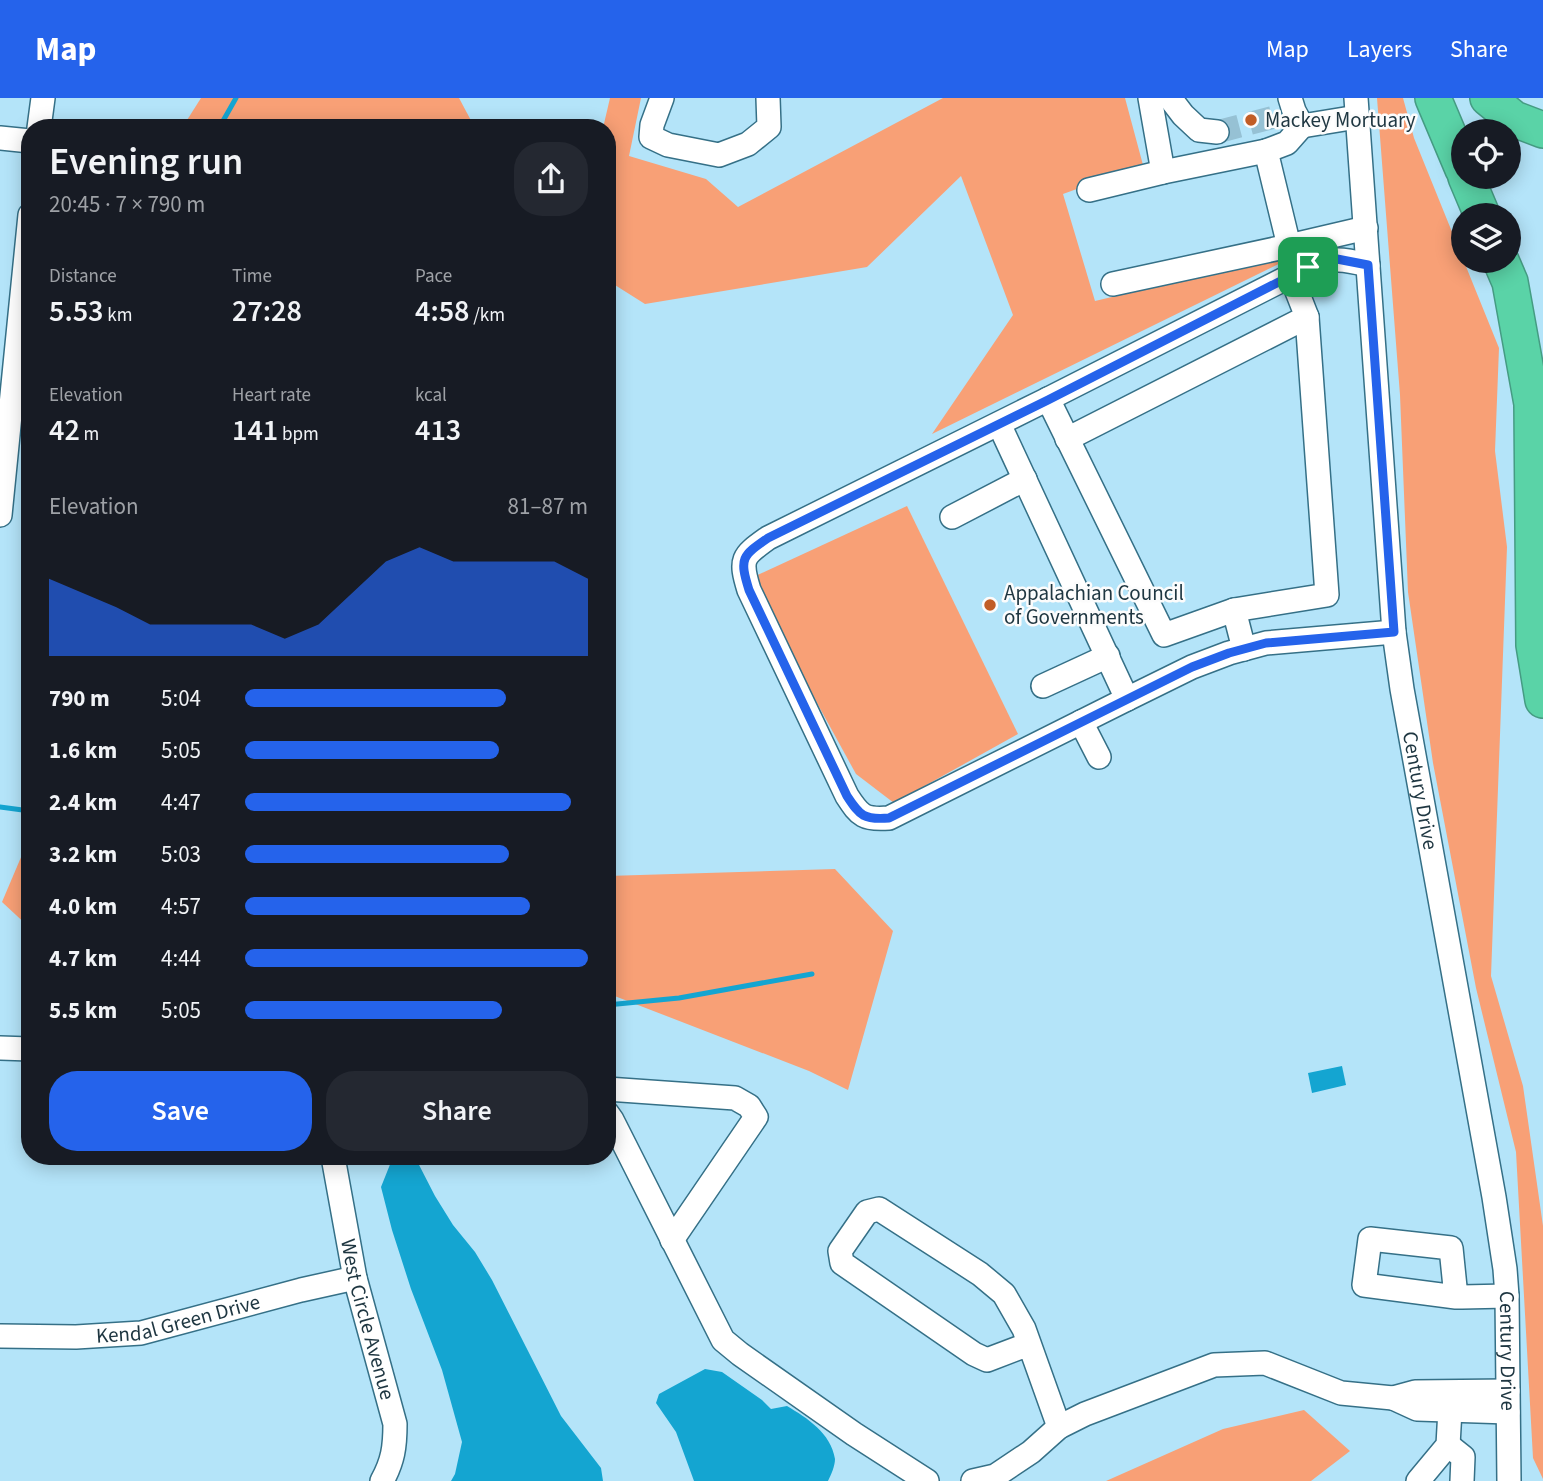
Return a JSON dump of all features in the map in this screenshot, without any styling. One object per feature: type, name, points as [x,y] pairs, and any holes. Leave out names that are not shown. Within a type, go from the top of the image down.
[{"type":"highway","points":[[1433,98],[1451,141]]},
{"type":"highway","points":[[1488,98],[1514,119],[1543,130]]},
{"type":"highway","points":[[1506,273],[1532,404],[1534,645],[1543,700]]},
{"type":"street","points":[[40,119],[43,98]]},
{"type":"street","points":[[662,98],[651,136],[668,145],[719,155],[748,144],[769,127],[768,98]]},
{"type":"street","points":[[1150,98],[1163,172]]},
{"type":"street","points":[[1170,98],[1199,130],[1217,132]]},
{"type":"street","points":[[1088,190],[1266,151],[1287,142],[1293,112],[1320,122],[1357,107]]},
{"type":"street","name":"Century Drive","points":[[1357,107],[1394,632],[1505,1269],[1508,1481]]},
{"type":"street","points":[[0,138],[21,140]]},
{"type":"street","points":[[1266,151],[1289,246]]},
{"type":"street","points":[[1113,284],[1366,228]]},
{"type":"street","points":[[1368,265],[1337,259],[1324,260],[1291,276],[768,538],[750,551],[744,560],[743,573],[847,796],[855,810],[873,819],[889,818],[1192,667],[1229,653],[1266,643],[1394,632]]},
{"type":"street","points":[[1048,400],[1164,635],[1234,610],[1327,594],[1307,317],[1291,276]]},
{"type":"street","points":[[0,515],[2,465],[21,295]]},
{"type":"street","points":[[1067,439],[1307,317]]},
{"type":"street","points":[[999,424],[1127,699]]},
{"type":"street","points":[[952,517],[1025,479]]},
{"type":"street","points":[[1234,610],[1244,649]]},
{"type":"street","points":[[1043,686],[1108,656]]},
{"type":"street","points":[[1081,722],[1099,757]]},
{"type":"street","points":[[0,1048],[21,1049]]},
{"type":"street","points":[[616,1090],[735,1098],[749,1106],[756,1117],[673,1240]]},
{"type":"street","points":[[616,1128],[723,1340],[843,1426],[927,1481]]},
{"type":"street","name":"West Circle Avenue","points":[[334,1165],[355,1278],[395,1424],[395,1446],[390,1467],[382,1481]]},
{"type":"street","points":[[1029,1344],[987,1360],[974,1354],[842,1263],[840,1251],[867,1212],[879,1209],[1004,1294],[1024,1329],[1059,1427]]},
{"type":"street","name":"Kendal Green Drive","points":[[0,1336],[141,1334],[300,1290],[355,1278]]},
{"type":"street","points":[[1456,1297],[1507,1296]]},
{"type":"street","points":[[973,1481],[995,1476],[1031,1452],[1059,1427],[1085,1414],[1214,1365],[1265,1363],[1340,1394],[1394,1398],[1415,1392],[1508,1402]]},
{"type":"street","points":[[1394,1398],[1417,1409],[1450,1410],[1508,1402]]},
{"type":"street","points":[[1418,1481],[1448,1445],[1450,1410]]},
{"type":"street","points":[[1448,1445],[1463,1457],[1462,1481]]},
{"type":"shaded area","points":[[201,98],[459,98],[470,119],[188,119]]},
{"type":"shaded area","points":[[610,98],[641,98],[629,156],[706,179],[738,207],[943,98],[1125,98],[1143,165],[1063,194],[1095,301],[1303,252],[932,434],[1013,315],[961,176],[867,267],[645,304],[616,286],[616,119],[605,119]]},
{"type":"shaded area","points":[[1377,98],[1403,98],[1414,138],[1451,229],[1451,273],[1469,273],[1499,348],[1495,451],[1507,547],[1491,976],[1523,1086],[1543,1226],[1543,1479],[1533,1458],[1516,1152],[1476,988],[1433,763],[1408,592],[1400,395]]},
{"type":"shaded area","points":[[907,506],[1018,734],[894,803],[856,774],[749,579]]},
{"type":"shaded area","points":[[21,857],[21,920],[2,902]]},
{"type":"shaded area","points":[[835,869],[893,931],[848,1090],[809,1071],[616,997],[616,876]]},
{"type":"shaded area","points":[[1304,1410],[1350,1451],[1311,1481],[1106,1481],[1223,1429]]},
{"type":"water","points":[[1342,1066],[1346,1085],[1312,1093],[1308,1073]]},
{"type":"water","points":[[390,1165],[419,1165],[453,1225],[475,1252],[492,1280],[561,1416],[601,1468],[603,1481],[451,1481],[462,1442],[442,1370],[411,1289],[381,1187]]},
{"type":"water","points":[[705,1369],[722,1372],[771,1409],[787,1406],[817,1427],[829,1441],[835,1459],[828,1481],[694,1481],[676,1432],[656,1403],[659,1394]]},
{"type":"waterway","points":[[224,119],[236,98]]},
{"type":"waterway","points":[[0,807],[21,810]]},
{"type":"waterway","points":[[616,1004],[679,998],[812,974]]},
{"type":"tunnel","points":[[1217,132],[1286,114]]},
{"type":"place","name":"Mackey Mortuary","points":[[1251,120]]},
{"type":"place","name":"Appalachian Council of Governments","points":[[990,605]]},
{"type":"route","points":[[1337,259],[1368,265],[1394,632],[1266,643],[1229,653],[1192,667],[889,818],[873,819],[855,810],[749,590],[743,573],[744,560],[750,551],[768,538],[1048,400],[1308,267],[1324,260],[1337,259]]}]
